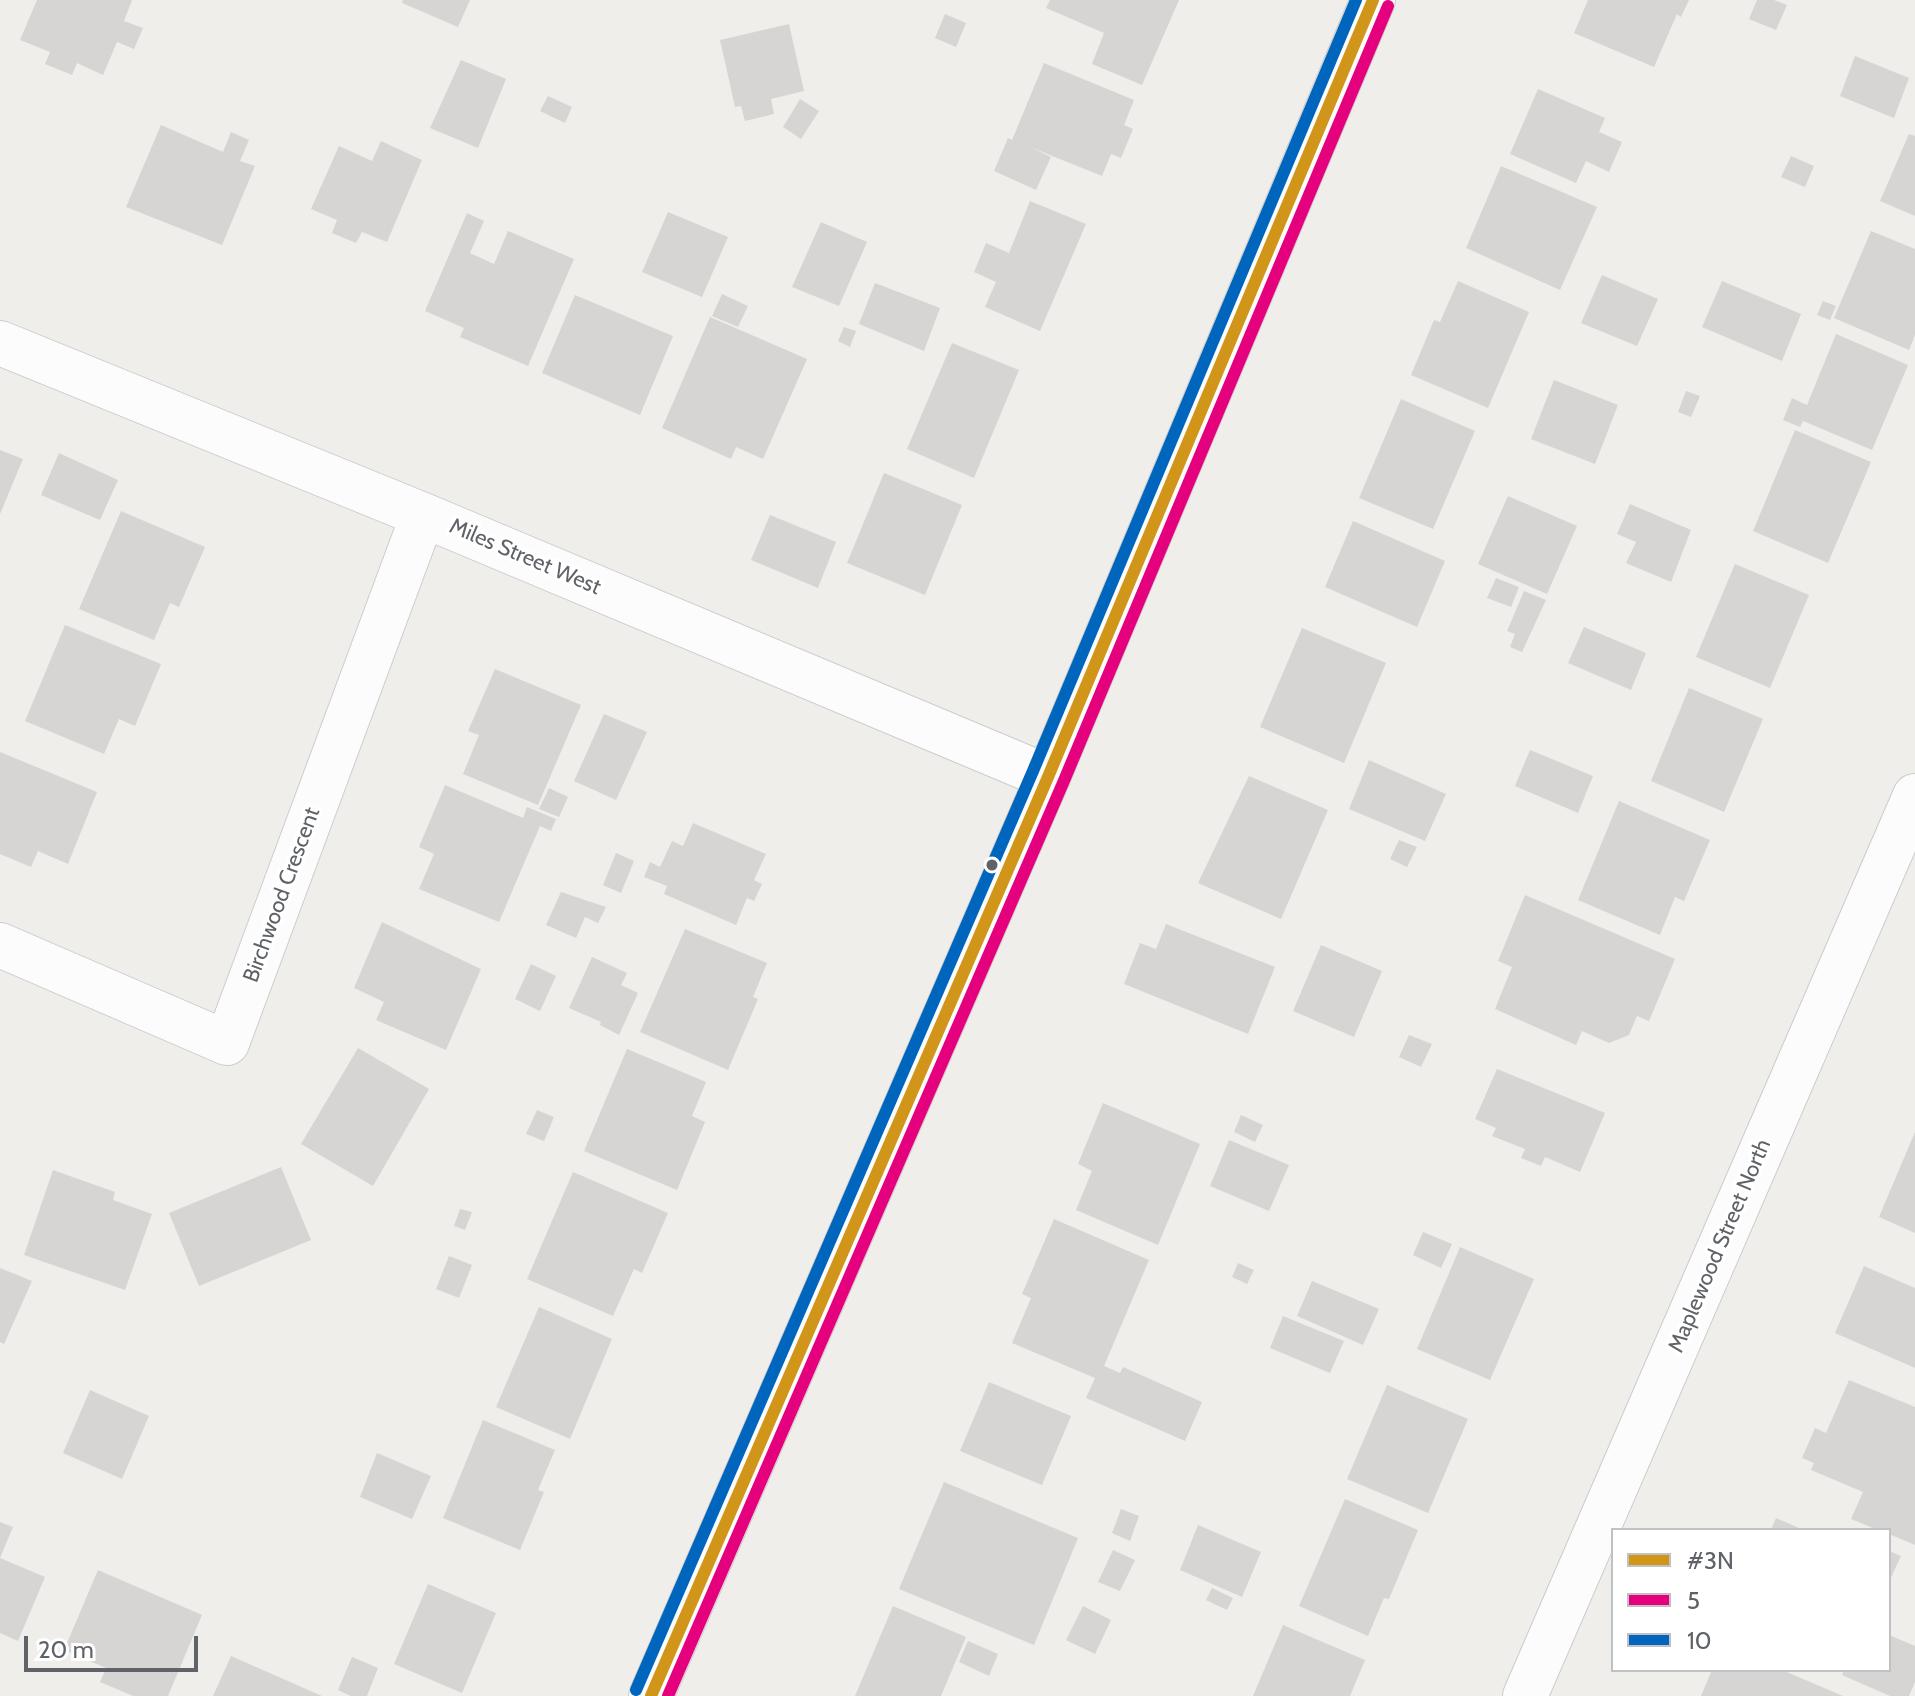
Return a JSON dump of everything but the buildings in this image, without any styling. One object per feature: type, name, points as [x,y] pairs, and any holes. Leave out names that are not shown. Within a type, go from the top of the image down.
[{"type":"street","points":[[651,1696],[1048,777],[1373,0]]},
{"type":"street","name":"Miles Street West","points":[[0,343],[423,515],[1048,777]]},
{"type":"street","name":"Birchwood Crescent","points":[[0,945],[227,1043],[423,515]]},
{"type":"street","name":"Maplewood Street North","points":[[1525,1696],[1915,796]]},
{"type":"transit line","name":"10","points":[[636,1690],[1033,771],[1356,0]]},
{"type":"transit line","name":"#3N","points":[[651,1696],[1048,777],[1373,0]]},
{"type":"transit line","name":"5","points":[[668,1696],[1063,783],[1388,6]]}]
